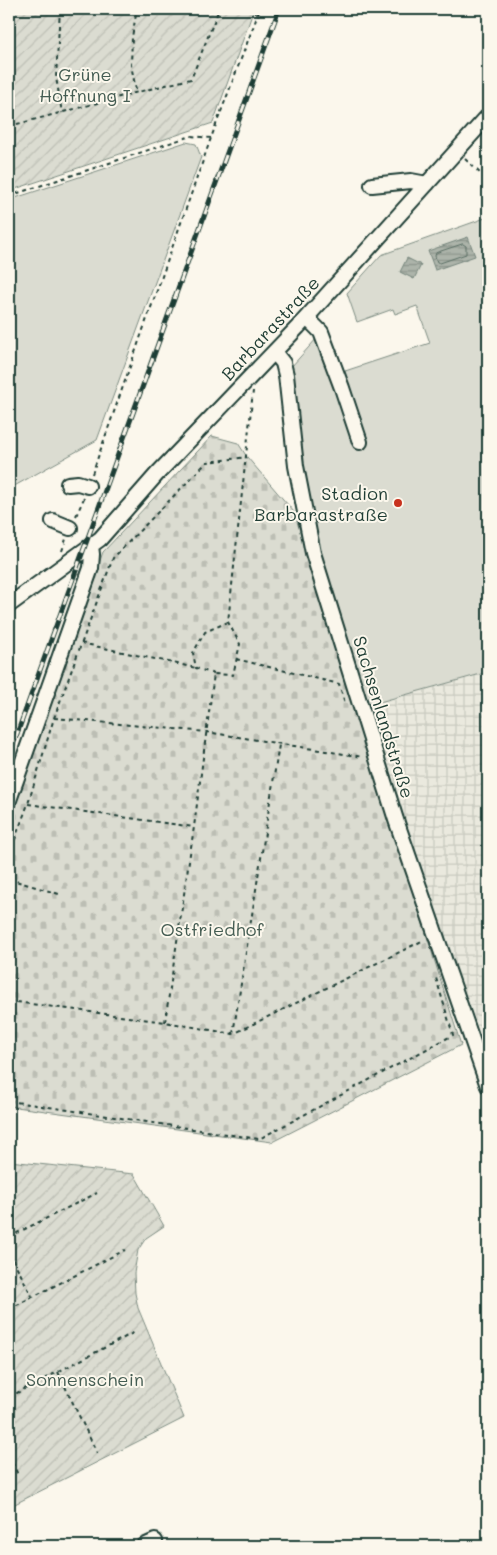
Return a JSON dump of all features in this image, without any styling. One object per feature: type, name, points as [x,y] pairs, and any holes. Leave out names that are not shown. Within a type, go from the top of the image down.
[{"type":"street","name":"Barbarastraße","points":[[9,605],[91,546],[109,529],[157,474],[275,353],[488,116]]},
{"type":"street","points":[[372,185],[411,181],[428,184]]},
{"type":"street","points":[[307,318],[321,332],[360,442]]},
{"type":"street","name":"Sachsenlandstraße","points":[[275,353],[283,363],[286,375],[296,466],[313,553],[396,820],[488,1086]]},
{"type":"street","points":[[68,484],[78,483],[88,486]]},
{"type":"street","points":[[53,521],[70,528]]},
{"type":"street","points":[[9,800],[91,568],[91,546]]},
{"type":"path","points":[[60,9],[56,78],[62,113]]},
{"type":"path","points":[[136,91],[131,65],[137,9]]},
{"type":"path","points":[[9,126],[62,113],[136,91],[191,79],[219,9]]},
{"type":"path","points":[[246,9],[258,14]]},
{"type":"path","points":[[67,563],[61,553],[70,528],[81,506],[211,138],[260,9]]},
{"type":"path","points":[[9,196],[191,136],[211,138]]},
{"type":"path","points":[[465,158],[481,174]]},
{"type":"path","points":[[81,643],[196,668],[214,674],[233,675],[240,644],[228,622],[254,394],[249,379]]},
{"type":"path","points":[[9,855],[28,804],[54,718],[113,558],[207,462],[247,456]]},
{"type":"path","points":[[196,668],[193,653],[206,632],[228,622]]},
{"type":"path","points":[[236,659],[339,684],[345,702]]},
{"type":"path","points":[[165,1022],[194,827],[214,674]]},
{"type":"path","points":[[54,718],[207,732],[364,757]]},
{"type":"path","points":[[233,1034],[279,744]]},
{"type":"path","points":[[28,804],[194,827]]},
{"type":"path","points":[[9,879],[59,894]]},
{"type":"path","points":[[9,1000],[165,1022],[233,1034],[425,939]]},
{"type":"path","points":[[9,1101],[259,1139],[453,1035],[435,974]]},
{"type":"path","points":[[9,1237],[97,1193]]},
{"type":"path","points":[[9,1309],[125,1250]]},
{"type":"path","points":[[9,1252],[32,1297]]},
{"type":"path","points":[[9,1397],[137,1331]]},
{"type":"path","points":[[58,1372],[97,1453]]},
{"type":"path","points":[[9,1455],[18,1474]]},
{"type":"shaded area","points":[[488,672],[488,1054],[442,930],[365,706]]},
{"type":"green space","name":"Grüne Hoffnung I","points":[[9,9],[254,9],[213,123],[9,191]]},
{"type":"green space","points":[[186,142],[196,144],[201,157],[97,440],[9,489],[9,200]]},
{"type":"green space","name":"Stadion Barbarastraße","points":[[488,217],[488,672],[365,706],[317,551],[299,454],[291,367],[318,337],[333,375],[430,343],[417,306],[395,314],[393,309],[357,322],[347,293],[381,255]]},
{"type":"green space","name":"Ostfriedhof","points":[[212,436],[238,443],[247,457],[294,512],[461,1045],[272,1142],[9,1106],[9,823],[103,552]]},
{"type":"green space","name":"Sonnenschein","points":[[9,1161],[134,1174],[164,1226],[146,1238],[138,1250],[134,1273],[138,1308],[184,1418],[9,1507]]},
{"type":"water","points":[[468,237],[475,256],[435,270],[428,251]]},
{"type":"water","points":[[407,258],[421,265],[414,279],[400,272]]},
{"type":"railway","points":[[9,756],[279,9]]},
{"type":"place","name":"Stadion Barbarastraße","points":[[398,503]]}]
